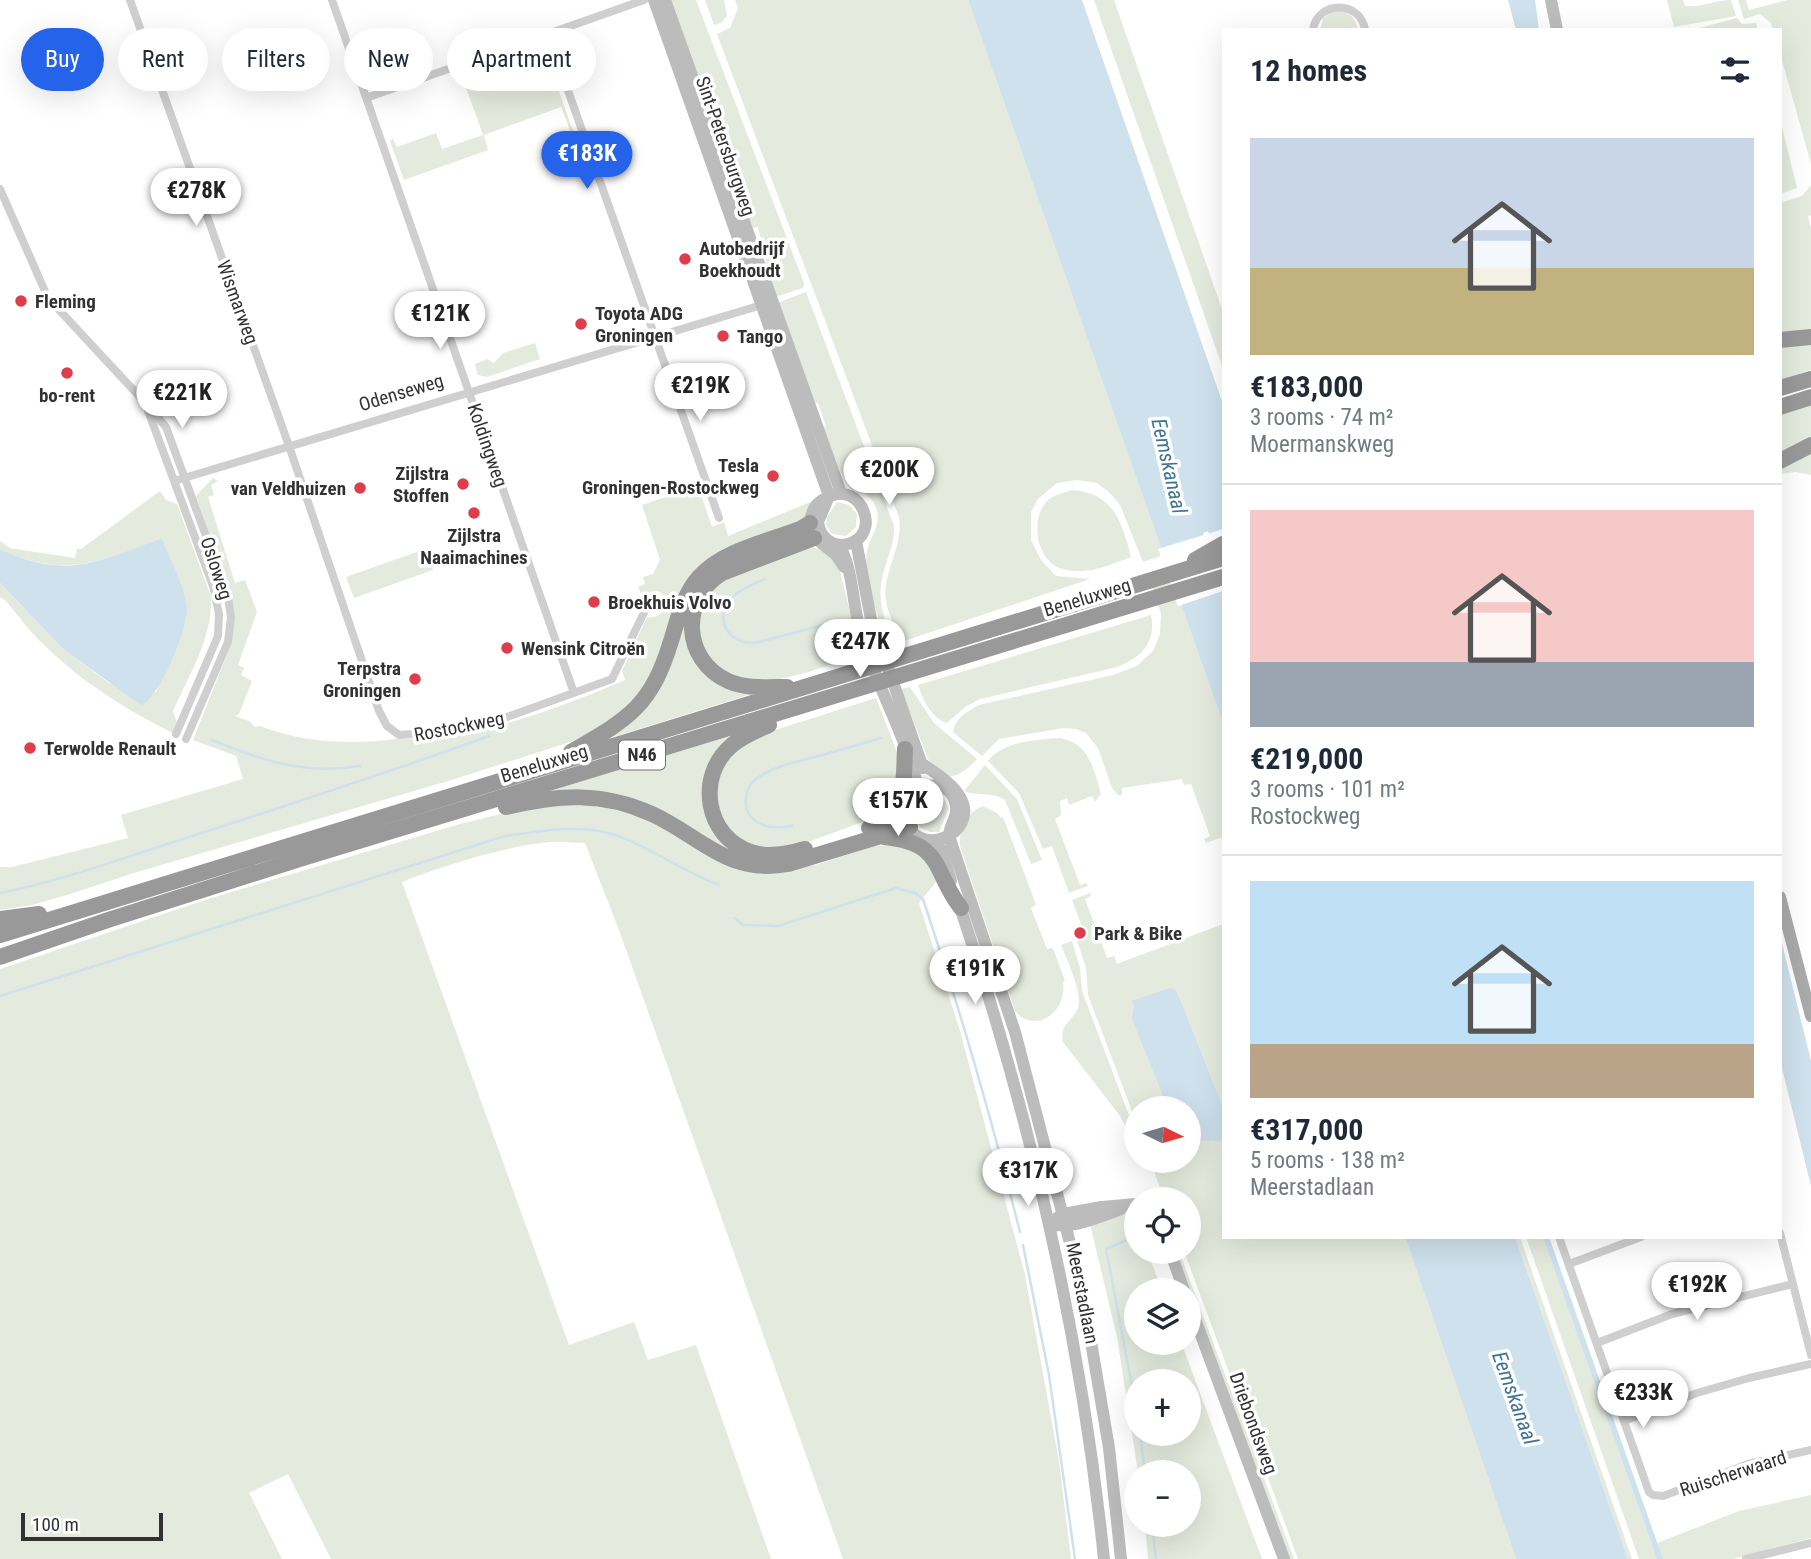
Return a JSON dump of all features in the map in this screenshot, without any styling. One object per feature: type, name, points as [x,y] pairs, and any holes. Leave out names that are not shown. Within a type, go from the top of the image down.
[{"type":"highway","points":[[1782,340],[1811,337]]},
{"type":"highway","points":[[1782,387],[1811,379]]},
{"type":"highway","points":[[1782,406],[1811,397]]},
{"type":"highway","points":[[1782,460],[1811,445]]},
{"type":"highway","name":"N46","points":[[545,766],[615,727],[638,708],[654,684],[664,662],[684,600],[708,569],[726,558],[800,530],[816,532]]},
{"type":"highway","name":"N46","points":[[807,687],[748,687],[725,680],[708,667],[698,653],[693,641],[691,621],[696,601],[712,579],[816,532]]},
{"type":"highway","name":"N46","points":[[1179,572],[1222,544]]},
{"type":"highway","name":"Beneluxweg","points":[[79,909],[1222,558]]},
{"type":"highway","name":"Beneluxweg","points":[[0,957],[185,895],[1222,577]]},
{"type":"highway","name":"N46","points":[[832,697],[754,732],[730,746],[721,756],[712,774],[708,798],[711,812],[717,825],[732,841],[751,852],[763,854],[800,850],[878,831]]},
{"type":"highway","points":[[905,748],[903,791],[878,831],[927,850],[939,864],[953,899],[961,908]]},
{"type":"highway","name":"N46","points":[[451,814],[550,797],[616,801],[652,814],[711,850],[753,867],[788,864],[908,820]]},
{"type":"highway","name":"N46","points":[[0,919],[79,909]]},
{"type":"highway","name":"N46","points":[[0,935],[79,909]]},
{"type":"main road","name":"Sint-Petersburgweg","points":[[654,0],[766,304]]},
{"type":"main road","name":"Sint-Petersburgweg","points":[[665,0],[766,304]]},
{"type":"main road","points":[[1543,0],[1548,28]]},
{"type":"main road","points":[[1550,0],[1557,28]]},
{"type":"main road","points":[[766,304],[834,473],[831,496],[814,508],[816,532],[853,567],[878,645],[929,784]]},
{"type":"main road","points":[[766,304],[822,480],[831,496]]},
{"type":"main road","points":[[834,473],[845,484],[866,497],[872,508],[873,528],[853,567]]},
{"type":"main road","points":[[831,496],[858,501],[865,512],[866,524],[856,541],[853,567],[866,649],[905,748],[929,784]]},
{"type":"main road","points":[[833,547],[856,541]]},
{"type":"main road","points":[[929,784],[954,788],[963,803],[962,821],[949,836],[935,841],[916,834],[908,820],[909,798],[929,784]]},
{"type":"main road","name":"Meerstadlaan","points":[[949,836],[1015,1032],[1064,1220],[1089,1330],[1109,1448],[1121,1559]]},
{"type":"main road","name":"Meerstadlaan","points":[[935,841],[941,849],[1002,1036],[1023,1116],[1076,1360],[1104,1559]]},
{"type":"main road","points":[[1782,905],[1811,1016]]},
{"type":"main road","points":[[1048,1223],[1102,1207],[1124,1205]]},
{"type":"main road","name":"Driebondsweg","points":[[1201,1335],[1284,1559]]},
{"type":"street","name":"Wismarweg","points":[[130,0],[289,446]]},
{"type":"street","name":"Koldingweg","points":[[332,0],[574,693]]},
{"type":"street","points":[[565,28],[644,0]]},
{"type":"street","points":[[1314,28],[1317,16],[1329,3],[1353,8],[1361,17],[1364,28]]},
{"type":"street","points":[[366,98],[447,70]]},
{"type":"street","points":[[568,91],[719,518]]},
{"type":"street","name":"Osloweg","points":[[0,189],[48,298],[166,427],[228,596],[231,618],[229,635],[223,655],[186,738]]},
{"type":"street","name":"Odenseweg","points":[[174,481],[766,304]]},
{"type":"street","name":"Osloweg","points":[[145,403],[216,597],[219,626],[215,644],[176,734]]},
{"type":"street","name":"Rostockweg","points":[[289,446],[379,711],[392,731],[399,735],[439,732],[507,717],[612,679],[649,602]]},
{"type":"street","name":"Ruischerwaard","points":[[1560,1239],[1648,1492],[1658,1497],[1748,1464],[1811,1450]]},
{"type":"street","points":[[1569,1264],[1636,1239]]},
{"type":"street","points":[[1782,1239],[1811,1355]]},
{"type":"street","points":[[1597,1343],[1672,1314],[1793,1284]]},
{"type":"street","points":[[1624,1421],[1698,1393],[1811,1364]]},
{"type":"street","points":[[1746,1559],[1811,1543]]},
{"type":"shaded area","points":[[668,0],[696,0],[804,283],[803,288],[775,297],[758,227],[753,228],[745,212]]},
{"type":"shaded area","points":[[705,0],[724,0],[727,16],[721,23],[714,25]]},
{"type":"shaded area","points":[[735,0],[968,0],[1164,555],[1143,562],[1120,505],[1097,483],[1077,480],[1057,483],[1038,499],[1031,512],[1031,540],[1041,560],[1056,576],[1090,579],[901,642],[886,600],[887,579],[899,539],[899,517],[717,34],[730,28],[738,8]]},
{"type":"shaded area","points":[[1094,0],[1114,0],[1222,309],[1222,366]]},
{"type":"shaded area","points":[[1667,0],[1683,0],[1685,6],[1691,6],[1731,0],[1736,16],[1674,27]]},
{"type":"shaded area","points":[[1738,0],[1746,0],[1749,10],[1788,0],[1811,0],[1811,164],[1782,60],[1782,28],[1772,28],[1771,23],[1760,14],[1744,19]]},
{"type":"shaded area","points":[[1336,9],[1351,15],[1357,28],[1320,28],[1323,18]]},
{"type":"shaded area","points":[[1737,18],[1742,24],[1756,23],[1757,28],[1700,28]]},
{"type":"shaded area","points":[[467,91],[559,91],[579,148],[578,151],[561,107],[484,135],[488,150],[404,180],[390,141],[393,139],[397,147],[436,133],[442,149],[483,135]]},
{"type":"shaded area","points":[[1782,127],[1797,188],[1782,193]]},
{"type":"shaded area","points":[[1811,185],[1811,215],[1808,217],[1811,228],[1811,334],[1782,336],[1782,202],[1802,196]]},
{"type":"shaded area","points":[[806,292],[894,526],[880,593],[893,645],[889,646],[867,574],[867,552],[878,517],[875,504],[848,482],[837,466],[818,403],[815,403],[777,303]]},
{"type":"shaded area","points":[[1811,340],[1811,370],[1782,379],[1782,344]]},
{"type":"shaded area","points":[[535,343],[540,359],[487,377],[478,375],[475,364],[487,359],[494,363],[503,353]]},
{"type":"shaded area","points":[[1811,404],[1811,439],[1782,455],[1782,412]]},
{"type":"shaded area","points":[[1811,451],[1811,475],[1796,472],[1782,474],[1782,467]]},
{"type":"shaded area","points":[[213,478],[218,481],[211,485],[214,495],[208,497],[235,583],[245,580],[257,612],[238,665],[244,668],[241,675],[252,681],[239,714],[235,716],[249,721],[255,727],[260,726],[276,732],[345,742],[430,739],[484,729],[555,708],[625,680],[622,671],[647,617],[660,615],[666,604],[663,595],[658,591],[641,594],[638,587],[645,584],[643,577],[653,574],[660,560],[642,505],[698,486],[712,527],[724,522],[728,536],[815,500],[803,522],[715,559],[652,676],[632,706],[585,737],[455,779],[67,895],[32,905],[0,910],[0,867],[12,867],[128,838],[121,815],[243,779],[236,756],[193,740],[230,647],[230,594],[196,496]]},
{"type":"shaded area","points":[[1072,490],[1097,497],[1114,511],[1124,532],[1131,557],[1098,569],[1081,571],[1063,569],[1047,558],[1038,540],[1038,518],[1041,509],[1053,497]]},
{"type":"shaded area","points":[[160,491],[166,500],[177,504],[211,597],[211,612],[204,641],[173,711],[177,723],[173,733],[87,682],[56,657],[0,597],[0,583],[63,649],[109,683],[156,692],[186,620],[185,600],[163,541],[101,560],[64,565],[44,564],[23,558],[0,549],[0,541],[10,548],[75,558],[77,549],[81,549]]},
{"type":"shaded area","points":[[837,502],[849,505],[857,514],[856,527],[846,536],[832,534],[826,525],[827,517]]},
{"type":"shaded area","points":[[808,546],[826,553],[839,567],[860,653],[810,672],[770,680],[747,680],[718,666],[704,650],[698,629],[701,608],[708,595],[729,574]]},
{"type":"shaded area","points":[[425,549],[433,570],[354,598],[346,577]]},
{"type":"shaded area","points":[[1170,572],[1222,720],[1222,837],[1206,843],[1204,839],[1210,836],[1191,784],[1184,785],[1182,779],[1122,788],[1122,795],[1118,795],[1112,788],[1098,748],[1086,733],[1064,728],[999,739],[982,756],[953,732],[959,719],[979,705],[1113,675],[1137,666],[1153,651],[1160,634],[1161,614],[1149,579]]},
{"type":"shaded area","points":[[688,607],[706,669],[767,689],[607,739],[621,728]]},
{"type":"shaded area","points":[[1151,615],[1151,634],[1144,649],[1122,665],[980,699],[965,707],[947,723],[937,717],[925,703],[918,685]]},
{"type":"shaded area","points":[[910,687],[934,723],[977,759],[964,771],[953,776],[941,773],[928,759],[901,689]]},
{"type":"shaded area","points":[[876,698],[898,755],[900,784],[878,816],[798,846],[777,851],[753,846],[738,839],[721,818],[715,787],[725,761],[744,744],[772,731]]},
{"type":"shaded area","points":[[746,730],[707,770],[725,843],[802,855],[731,854],[671,819],[532,796]]},
{"type":"shaded area","points":[[1059,738],[1084,751],[1093,766],[1101,794],[1095,802],[1092,796],[1069,805],[1067,798],[1060,801],[1061,815],[1055,819],[1080,885],[1086,883],[1088,886],[1069,893],[1052,846],[1043,849],[1019,793],[988,761],[1011,745]]},
{"type":"shaded area","points":[[985,765],[1017,799],[1042,860],[1031,864],[1005,800],[964,791]]},
{"type":"shaded area","points":[[931,792],[942,796],[949,808],[939,832],[930,832],[920,827],[914,814],[918,799]]},
{"type":"shaded area","points":[[604,805],[638,814],[708,852],[794,869],[819,864],[872,846],[894,845],[918,851],[940,877],[919,903],[960,1031],[1025,1275],[1059,1461],[1071,1559],[843,1559],[619,930],[585,843],[560,842],[497,852],[455,863],[402,882],[569,1345],[634,1322],[648,1360],[696,1345],[771,1559],[331,1559],[288,1474],[249,1493],[282,1559],[0,1559],[0,969],[208,899],[460,824],[534,806]]},
{"type":"shaded area","points":[[983,806],[1003,817],[1036,905],[1031,908],[1047,949],[1052,948],[1054,951],[1065,981],[1061,1002],[1056,1010],[1041,1020],[1023,1018],[1015,1011],[960,846],[965,822],[973,812]]},
{"type":"shaded area","points":[[1090,893],[1091,896],[1085,899],[1107,958],[1114,956],[1117,964],[1222,924],[1222,1239],[1406,1239],[1516,1559],[1298,1559],[1201,1297],[1201,1278],[1194,1278],[1189,1264],[1201,1264],[1201,1187],[1160,1187],[1155,1173],[1201,1173],[1201,1096],[1126,1096],[1088,995],[1086,968],[1077,940],[1086,937],[1072,900]]},
{"type":"shaded area","points":[[1072,941],[1080,968],[1082,991],[1124,1102],[1124,1124],[1063,1042],[1064,1027],[1078,1008],[1079,1002],[1074,976],[1061,945]]},
{"type":"shaded area","points":[[1124,1214],[1124,1264],[1152,1264],[1157,1278],[1124,1278],[1124,1355],[1186,1355],[1191,1369],[1124,1369],[1124,1382],[1117,1337],[1090,1224]]},
{"type":"shaded area","points":[[1516,1239],[1521,1239],[1632,1559],[1628,1559]]},
{"type":"shaded area","points":[[1527,1239],[1545,1239],[1652,1545],[1739,1511],[1811,1495],[1811,1538],[1733,1559],[1639,1559]]},
{"type":"shaded area","points":[[1180,1264],[1184,1264],[1189,1278],[1185,1278]]},
{"type":"shaded area","points":[[1201,1310],[1294,1559],[1289,1559],[1201,1321]]},
{"type":"shaded area","points":[[1201,1396],[1262,1559],[1148,1559],[1146,1537],[1201,1537],[1201,1460],[1136,1460],[1134,1446],[1201,1446]]},
{"type":"water","name":"Eemskanaal","points":[[968,0],[1082,0],[1222,401],[1222,571],[1208,531],[1203,533],[1222,589],[1222,720]]},
{"type":"water","points":[[1508,0],[1535,0],[1539,28],[1515,28]]},
{"type":"water","points":[[160,539],[184,592],[186,618],[178,646],[164,677],[148,700],[141,705],[63,649],[0,583],[0,549],[44,564],[63,566],[118,555]]},
{"type":"water","points":[[1782,943],[1811,1061],[1811,1186],[1782,1068]]},
{"type":"water","points":[[1170,988],[1175,989],[1222,1105],[1222,1141],[1201,1140],[1201,1096],[1163,1096],[1132,1019],[1132,1001]]},
{"type":"water","name":"Eemskanaal","points":[[1406,1239],[1516,1239],[1628,1559],[1516,1559]]},
{"type":"water","points":[[1544,1239],[1550,1239],[1663,1559],[1657,1559]]},
{"type":"pier","points":[[1222,529],[1222,591],[1178,606],[1158,549]]},
{"type":"waterway","points":[[764,579],[745,588],[728,603],[724,620],[730,634],[736,639],[755,643],[835,622]]},
{"type":"waterway","points":[[0,893],[113,862],[335,790],[489,736]]},
{"type":"waterway","points":[[792,826],[765,826],[751,817],[746,807],[746,797],[749,787],[756,779],[789,764],[881,738]]},
{"type":"waterway","points":[[212,740],[284,764],[321,769],[360,766]]},
{"type":"waterway","points":[[0,996],[505,836],[562,829],[605,832],[631,841],[719,885]]},
{"type":"waterway","points":[[734,918],[743,925],[778,926],[896,888],[915,893],[923,899],[975,1065],[1020,1232]]},
{"type":"waterway","points":[[1124,1241],[1106,1249],[1129,1369]]},
{"type":"waterway","points":[[1023,1245],[1049,1375],[1075,1559]]},
{"type":"waterway","points":[[1142,1446],[1143,1460]]},
{"type":"waterway","points":[[1153,1537],[1156,1559]]},
{"type":"place","name":"Autobedrijf Boekhoudt","points":[[685,259]]},
{"type":"place","name":"Fleming","points":[[21,301]]},
{"type":"place","name":"Toyota ADG Groningen","points":[[581,324]]},
{"type":"place","name":"Tango","points":[[723,336]]},
{"type":"place","name":"bo-rent","points":[[67,373]]},
{"type":"place","name":"Tesla Groningen-Rostockweg","points":[[773,476]]},
{"type":"place","name":"Zijlstra Stoffen","points":[[463,484]]},
{"type":"place","name":"van Veldhuizen","points":[[360,488]]},
{"type":"place","name":"Zijlstra Naaimachines","points":[[474,513]]},
{"type":"place","name":"Broekhuis Volvo","points":[[594,602]]},
{"type":"place","name":"Wensink Citroën","points":[[507,648]]},
{"type":"place","name":"Terpstra Groningen","points":[[415,679]]},
{"type":"place","name":"Terwolde Renault","points":[[30,748]]},
{"type":"place","name":"Park & Bike","points":[[1080,933]]}]
